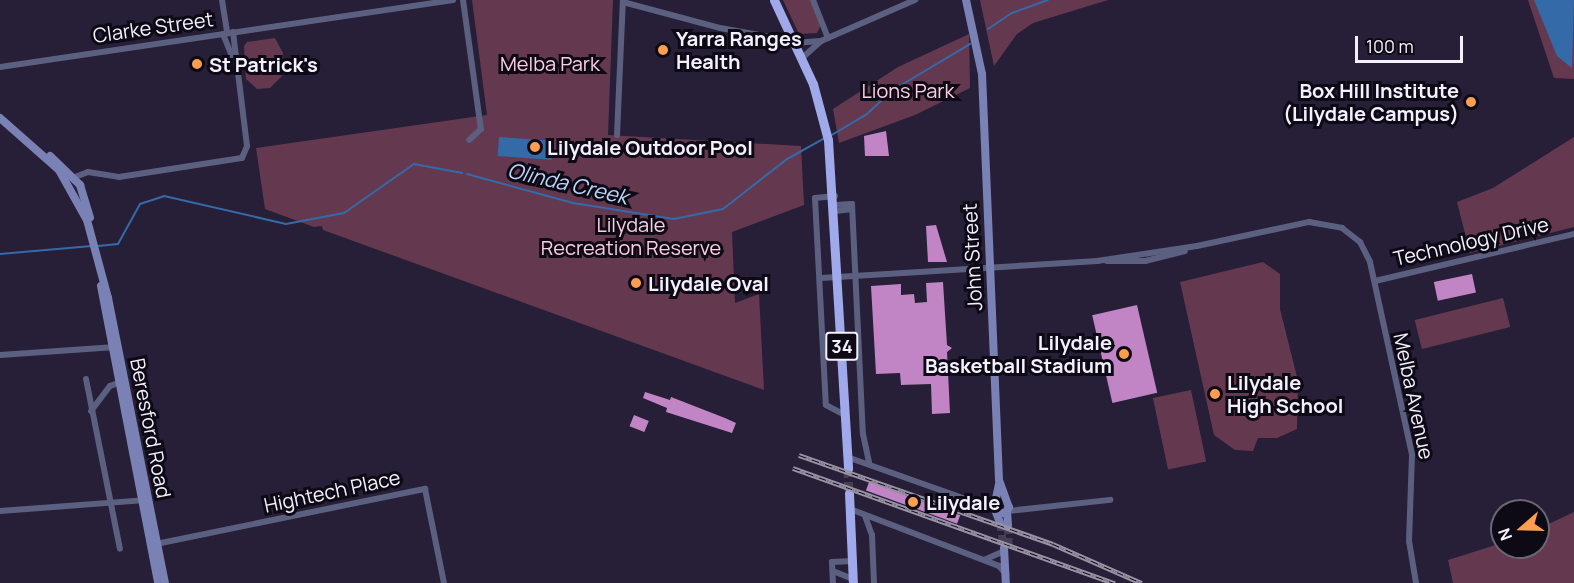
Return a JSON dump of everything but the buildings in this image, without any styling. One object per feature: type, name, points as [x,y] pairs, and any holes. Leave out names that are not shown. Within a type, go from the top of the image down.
[{"type":"highway","name":"34","points":[[774,0],[801,59],[826,128],[829,144],[835,204],[848,468]]},
{"type":"highway","points":[[849,493],[853,581]]},
{"type":"main road","name":"John Street","points":[[966,0],[976,32],[983,86],[999,480],[995,509],[1004,524],[1007,506],[999,480]]},
{"type":"main road","name":"Beresford Road","points":[[0,118],[71,180],[87,201],[91,234],[145,500],[165,583]]},
{"type":"main road","points":[[995,509],[1007,506]]},
{"type":"main road","points":[[995,509],[1007,506]]},
{"type":"main road","name":"Beresford Road","points":[[154,544],[158,583]]},
{"type":"main road","points":[[1006,550],[1006,579]]},
{"type":"street","points":[[71,180],[88,172],[117,178],[245,154],[235,64],[222,0]]},
{"type":"street","name":"Clarke Street","points":[[0,67],[453,0]]},
{"type":"street","points":[[463,0],[481,129],[470,140]]},
{"type":"street","points":[[813,0],[825,39]]},
{"type":"street","points":[[801,59],[825,39],[915,0]]},
{"type":"street","points":[[617,135],[623,1],[720,28],[776,38],[825,39]]},
{"type":"street","points":[[228,33],[235,64]]},
{"type":"street","points":[[845,416],[826,405],[815,198],[835,204],[852,204],[868,463]]},
{"type":"street","name":"Melba Avenue","points":[[989,268],[1144,257],[1309,222],[1342,228],[1364,248],[1375,281],[1413,465],[1409,541],[1416,583]]},
{"type":"street","name":"Technology Drive","points":[[1375,281],[1574,234]]},
{"type":"street","points":[[821,278],[989,268]]},
{"type":"street","points":[[0,354],[114,348]]},
{"type":"street","points":[[86,379],[109,506],[120,549]]},
{"type":"street","points":[[91,411],[121,381]]},
{"type":"street","points":[[847,457],[995,509]]},
{"type":"street","name":"Hightech Place","points":[[154,544],[425,489],[444,583]]},
{"type":"street","points":[[0,511],[109,506],[145,500]]},
{"type":"street","points":[[1007,506],[1029,507],[1110,500]]},
{"type":"street","points":[[850,509],[983,560],[1006,579]]},
{"type":"street","points":[[864,515],[872,535],[874,583]]},
{"type":"street","points":[[983,560],[1006,550]]},
{"type":"street","points":[[833,583],[832,562],[853,561]]},
{"type":"street","points":[[833,571],[853,581]]},
{"type":"green space","name":"Lilydale Recreation Reserve","points":[[472,0],[613,0],[608,135],[801,146],[804,205],[732,232],[735,303],[759,294],[764,390],[323,230],[322,226],[314,227],[265,209],[256,148],[487,115]]},
{"type":"green space","points":[[783,0],[810,0],[821,25],[817,33],[799,34]]},
{"type":"green space","points":[[980,0],[1108,0],[1033,23],[1017,34],[994,66]]},
{"type":"green space","points":[[1528,0],[1574,0],[1574,79],[1554,78]]},
{"type":"green space","name":"Lions Park","points":[[969,34],[970,88],[915,115],[839,143],[833,109],[898,67]]},
{"type":"green space","points":[[275,38],[283,53],[282,76],[270,88],[257,89],[246,79],[244,46],[247,42]]},
{"type":"green space","points":[[1574,137],[1574,227],[1470,253],[1457,202],[1493,188]]},
{"type":"green space","points":[[1263,262],[1280,274],[1280,309],[1298,381],[1297,429],[1277,438],[1258,438],[1253,451],[1235,450],[1214,435],[1180,282]]},
{"type":"green space","points":[[1503,298],[1510,327],[1422,349],[1415,320]]},
{"type":"green space","points":[[1191,390],[1206,461],[1168,470],[1153,398]]},
{"type":"green space","points":[[1574,512],[1574,583],[1453,583],[1448,560],[1490,547],[1490,559],[1550,559],[1550,523]]},
{"type":"water","points":[[1534,0],[1574,0],[1572,68],[1557,56]]},
{"type":"water","points":[[499,137],[553,141],[552,160],[498,156]]},
{"type":"waterway","name":"Olinda Creek","points":[[988,29],[1012,13],[1048,0]]},
{"type":"waterway","name":"Olinda Creek","points":[[830,136],[867,114],[893,90],[970,44]]},
{"type":"waterway","name":"Olinda Creek","points":[[467,174],[573,203],[674,219],[723,209],[787,159],[825,138]]},
{"type":"waterway","name":"Olinda Creek","points":[[98,246],[118,244],[140,204],[164,196],[286,224],[344,213],[414,164],[462,173]]},
{"type":"waterway","name":"Olinda Creek","points":[[0,254],[92,246]]},
{"type":"tunnel","points":[[848,468],[849,493]]},
{"type":"tunnel","points":[[1000,523],[1004,548]]},
{"type":"tunnel","points":[[1008,526],[1009,549]]},
{"type":"railway","points":[[799,455],[1053,544],[1142,583]]},
{"type":"railway","points":[[793,468],[1115,583]]},
{"type":"place","name":"Yarra Ranges Health","points":[[663,50]]},
{"type":"place","name":"St Patrick's","points":[[197,64]]},
{"type":"place","name":"Box Hill Institute (Lilydale Campus)","points":[[1471,102]]},
{"type":"place","name":"Lilydale Outdoor Pool","points":[[535,147]]},
{"type":"place","name":"Lilydale Oval","points":[[636,283]]},
{"type":"place","name":"Lilydale Basketball Stadium","points":[[1124,354]]},
{"type":"place","name":"Lilydale High School","points":[[1215,394]]},
{"type":"place","name":"Lilydale","points":[[913,502]]},
{"type":"park label","name":"Melba Park","points":[[550,63]]}]
